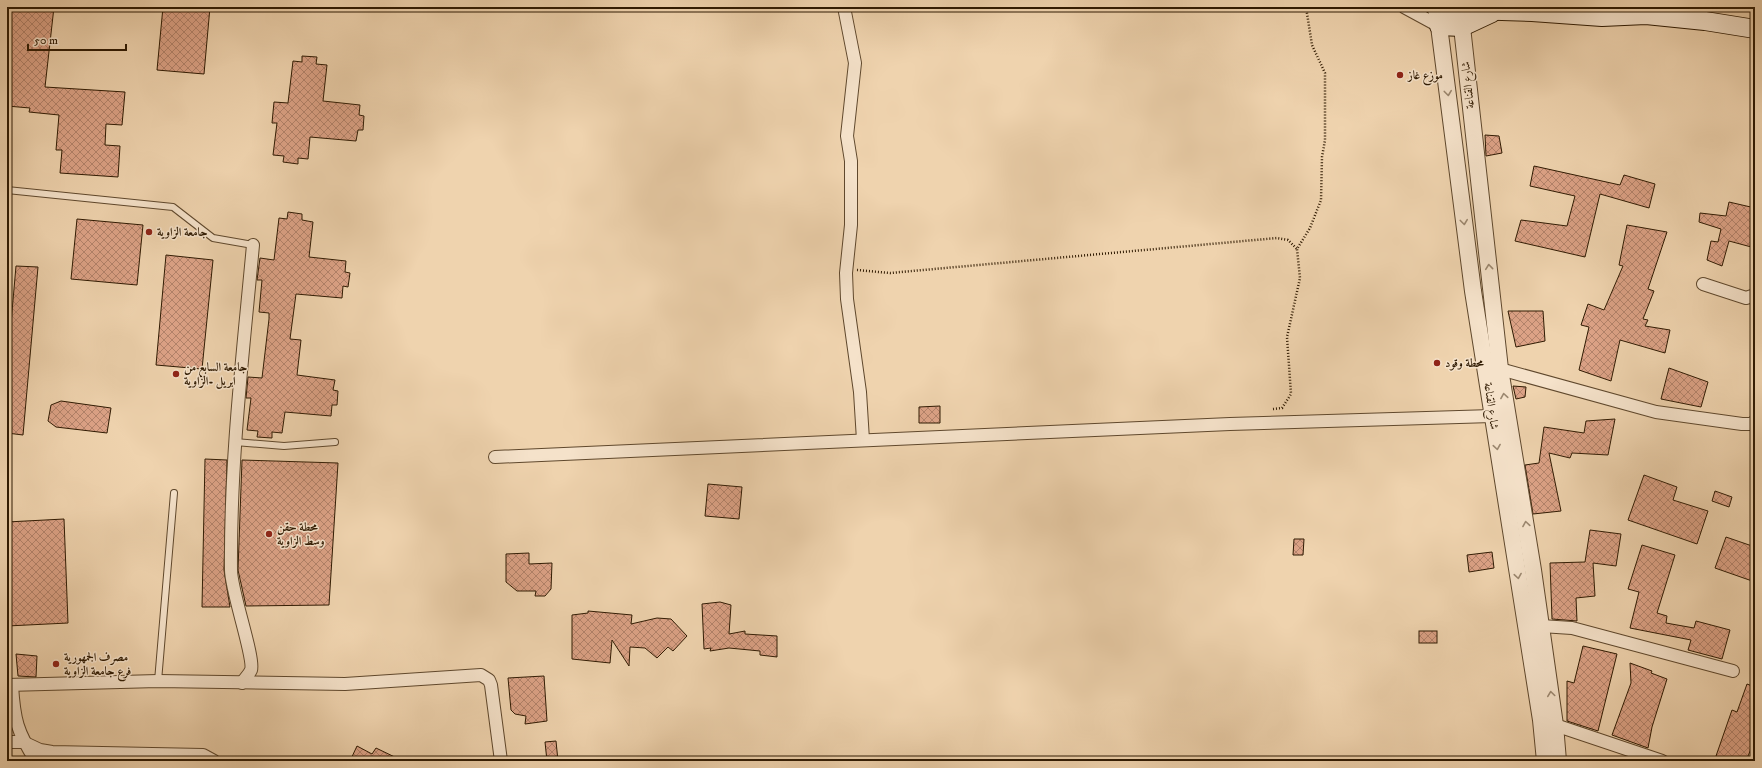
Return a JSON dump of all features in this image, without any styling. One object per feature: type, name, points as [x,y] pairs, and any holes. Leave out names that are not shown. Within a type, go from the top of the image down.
[{"type":"main road","points":[[1437,12],[1461,15],[1498,11],[1602,17],[1646,16],[1705,21],[1755,29]]},
{"type":"street","points":[[844,7],[855,63],[847,136],[851,161],[851,225],[846,267],[847,299],[860,392],[863,440]]},
{"type":"street","points":[[1404,7],[1437,12]]},
{"type":"street","name":"شارع القناعة","points":[[1437,12],[1473,291],[1487,371],[1492,416],[1541,720],[1545,761]]},
{"type":"street","name":"شارع القناعة","points":[[1461,15],[1500,370],[1541,626],[1555,725],[1558,761]]},
{"type":"street","points":[[242,683],[251,670],[250,657],[235,596],[231,572],[235,442],[253,245]]},
{"type":"street","points":[[1703,284],[1746,298],[1755,295]]},
{"type":"street","points":[[1500,370],[1656,412],[1742,424],[1750,424],[1755,421]]},
{"type":"street","points":[[495,457],[1346,420],[1492,416]]},
{"type":"street","points":[[1541,626],[1572,628],[1733,671]]},
{"type":"street","points":[[36,761],[23,742],[14,714],[10,685],[158,681],[345,684],[481,675],[489,680],[491,685],[501,761]]},
{"type":"street","points":[[1555,725],[1662,761]]},
{"type":"street","points":[[7,742],[23,742],[40,750],[52,752],[202,755],[214,761]]},
{"type":"lane","points":[[7,190],[173,208],[213,238],[253,245]]},
{"type":"lane","points":[[235,442],[284,446],[335,442]]},
{"type":"lane","points":[[158,681],[174,493]]},
{"type":"path","points":[[1267,410],[1282,408],[1290,394],[1287,337],[1300,278],[1297,249],[1310,228],[1321,200],[1322,157],[1325,140],[1325,73],[1312,46],[1306,7]]},
{"type":"path","points":[[846,267],[862,271],[890,273],[1277,238],[1288,240],[1297,249]]},
{"type":"building","points":[[7,7],[54,7],[45,87],[125,92],[122,125],[106,124],[105,145],[120,146],[118,177],[60,173],[62,150],[56,150],[59,115],[29,112],[30,108],[7,106]]},
{"type":"building","points":[[163,7],[210,7],[204,74],[157,70]]},
{"type":"building","points":[[302,56],[317,57],[316,64],[327,65],[323,101],[360,105],[359,115],[364,116],[363,130],[358,130],[356,141],[310,137],[308,159],[298,158],[298,164],[283,162],[284,156],[273,155],[277,123],[272,123],[274,102],[288,103],[293,61],[302,62]]},
{"type":"building","points":[[1485,135],[1499,136],[1502,153],[1486,156]]},
{"type":"building","points":[[1534,166],[1620,185],[1624,175],[1655,184],[1649,208],[1600,194],[1585,257],[1515,241],[1521,220],[1567,226],[1575,196],[1530,186]]},
{"type":"building","points":[[1729,202],[1755,208],[1755,248],[1729,241],[1722,266],[1707,260],[1711,241],[1718,242],[1721,229],[1699,222],[1700,213],[1726,216]]},
{"type":"building","points":[[288,212],[302,214],[302,220],[313,222],[309,257],[346,261],[345,272],[350,273],[348,287],[343,286],[342,298],[296,294],[290,339],[301,340],[297,375],[335,380],[333,390],[338,391],[337,405],[332,405],[331,416],[285,412],[282,433],[272,432],[272,438],[257,437],[258,431],[247,430],[251,398],[246,398],[248,377],[262,378],[269,319],[269,313],[259,312],[262,280],[257,280],[260,258],[274,260],[279,218],[287,219]]},
{"type":"building","points":[[77,219],[143,225],[137,285],[71,279]]},
{"type":"building","points":[[1627,225],[1667,232],[1648,289],[1654,291],[1643,319],[1648,320],[1645,326],[1670,330],[1665,353],[1620,340],[1611,381],[1579,370],[1589,327],[1581,325],[1588,304],[1604,310],[1623,266],[1619,265]]},
{"type":"building","points":[[166,255],[213,260],[202,369],[156,365]]},
{"type":"building","points":[[16,266],[38,267],[23,435],[7,433],[7,369]]},
{"type":"building","points":[[1508,311],[1543,311],[1545,341],[1516,347]]},
{"type":"building","points":[[1669,368],[1708,382],[1701,407],[1661,399]]},
{"type":"building","points":[[1513,386],[1526,387],[1525,397],[1516,399]]},
{"type":"building","points":[[61,401],[111,408],[107,433],[56,427],[48,421],[51,405]]},
{"type":"building","points":[[940,406],[940,423],[919,423],[919,407]]},
{"type":"building","points":[[1615,419],[1608,455],[1572,453],[1570,458],[1549,453],[1561,511],[1533,514],[1525,465],[1539,463],[1544,427],[1584,433],[1586,421]]},
{"type":"building","points":[[205,459],[227,460],[224,570],[230,607],[202,607]]},
{"type":"building","name":"محطة حقن وسط الزاوية","points":[[242,460],[338,463],[329,605],[246,606],[238,570]]},
{"type":"building","points":[[1644,475],[1677,487],[1673,500],[1708,511],[1697,544],[1628,520]]},
{"type":"building","points":[[708,484],[742,487],[739,519],[705,516]]},
{"type":"building","points":[[1715,491],[1732,497],[1729,507],[1712,501]]},
{"type":"building","points":[[64,519],[68,623],[7,626],[7,522]]},
{"type":"building","points":[[1590,530],[1621,534],[1616,566],[1593,563],[1595,596],[1576,598],[1577,621],[1552,619],[1550,563],[1585,562]]},
{"type":"building","points":[[1726,537],[1755,547],[1755,582],[1715,568]]},
{"type":"building","points":[[1294,539],[1304,539],[1303,555],[1293,555]]},
{"type":"building","points":[[1642,545],[1675,555],[1657,613],[1667,616],[1666,623],[1694,628],[1696,621],[1730,630],[1722,659],[1688,650],[1691,640],[1630,628],[1639,592],[1628,589]]},
{"type":"building","points":[[1492,552],[1494,568],[1469,572],[1467,555]]},
{"type":"building","points":[[529,553],[529,564],[552,563],[551,589],[545,596],[535,596],[536,591],[517,591],[506,582],[506,554]]},
{"type":"building","points":[[720,602],[731,605],[729,634],[745,631],[745,634],[777,636],[777,657],[760,655],[760,651],[729,648],[710,651],[711,648],[704,649],[702,604]]},
{"type":"building","points":[[588,611],[632,615],[631,624],[657,618],[671,619],[687,636],[673,651],[668,647],[657,658],[645,648],[630,647],[629,666],[612,640],[610,663],[572,659],[572,615],[588,613]]},
{"type":"building","points":[[1419,631],[1437,631],[1437,643],[1419,643]]},
{"type":"building","points":[[1583,646],[1617,654],[1598,731],[1567,721],[1567,681],[1574,683]]},
{"type":"building","points":[[16,654],[37,656],[36,677],[18,676]]},
{"type":"building","points":[[1630,663],[1652,671],[1651,673],[1667,679],[1652,727],[1648,748],[1612,735],[1631,683]]},
{"type":"building","points":[[544,676],[547,721],[525,724],[526,716],[515,714],[511,710],[508,678]]},
{"type":"building","points":[[1747,684],[1755,687],[1755,739],[1746,761],[1727,761],[1716,756],[1732,710],[1737,712]]},
{"type":"building","points":[[556,741],[558,761],[547,761],[545,742]]},
{"type":"building","points":[[357,746],[372,754],[376,748],[403,761],[350,761]]},
{"type":"place","name":"موزع غاز","points":[[1400,75]]},
{"type":"place","name":"جامعة الزاوية","points":[[149,232]]},
{"type":"place","name":"محطة وقود","points":[[1437,363]]},
{"type":"place","name":"جامعة السابع من ابريل -الزاوية","points":[[176,374]]},
{"type":"place","name":"محطة حقن وسط الزاوية","points":[[269,534]]},
{"type":"place","name":"مصرف الجمهورية فرع جامعة الزاوية","points":[[56,664]]}]
